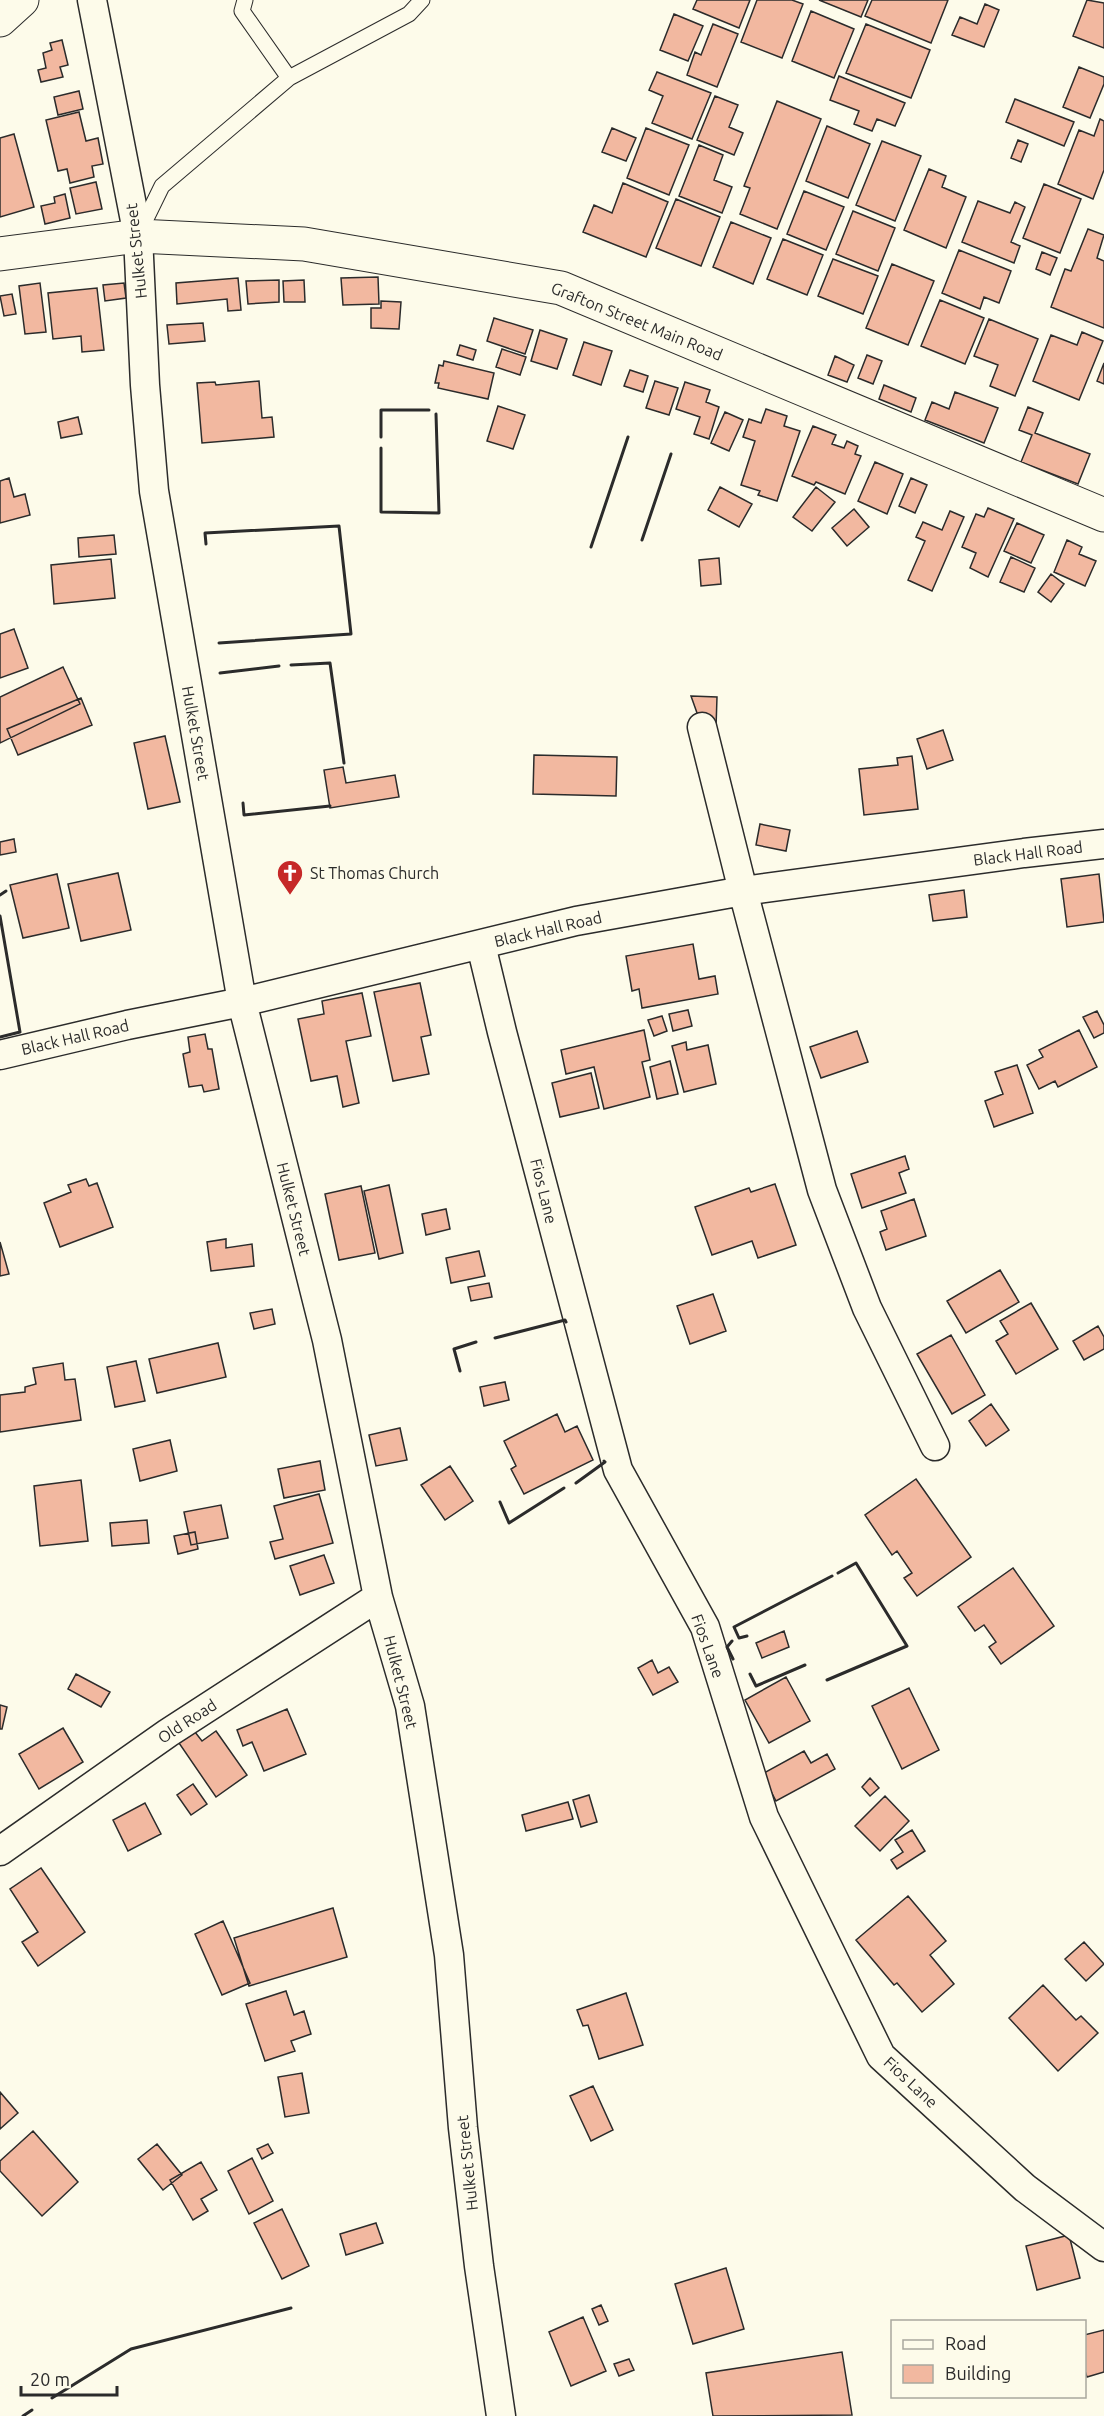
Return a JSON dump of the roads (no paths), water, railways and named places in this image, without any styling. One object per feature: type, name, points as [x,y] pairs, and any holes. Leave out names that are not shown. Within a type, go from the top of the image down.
[{"type":"street","points":[[0,20],[22,0]]},
{"type":"street","name":"Hulket Street","points":[[92,0],[138,236],[145,386],[154,491],[242,1002],[327,1341],[378,1597],[411,1706],[449,1955],[467,2163],[479,2266],[501,2416]]},
{"type":"street","name":"Grafton Street Main Road","points":[[0,254],[138,236],[304,244],[561,288],[1104,515]]},
{"type":"street","points":[[702,728],[742,891],[822,1190],[867,1308],[935,1446]]},
{"type":"street","name":"Black Hall Road","points":[[0,1055],[127,1024],[242,1002],[576,921],[742,891],[1104,844]]},
{"type":"street","name":"Fios Lane","points":[[481,945],[618,1470],[705,1627],[764,1817],[881,2056],[1025,2188],[1104,2247]]},
{"type":"street","name":"Old Road","points":[[0,1851],[168,1733],[378,1597]]},
{"type":"lane","points":[[245,0],[242,11],[290,78]]},
{"type":"lane","points":[[138,236],[162,186],[290,78],[409,14],[422,0]]},
{"type":"place","name":"St Thomas Church","points":[[290,896]]}]
